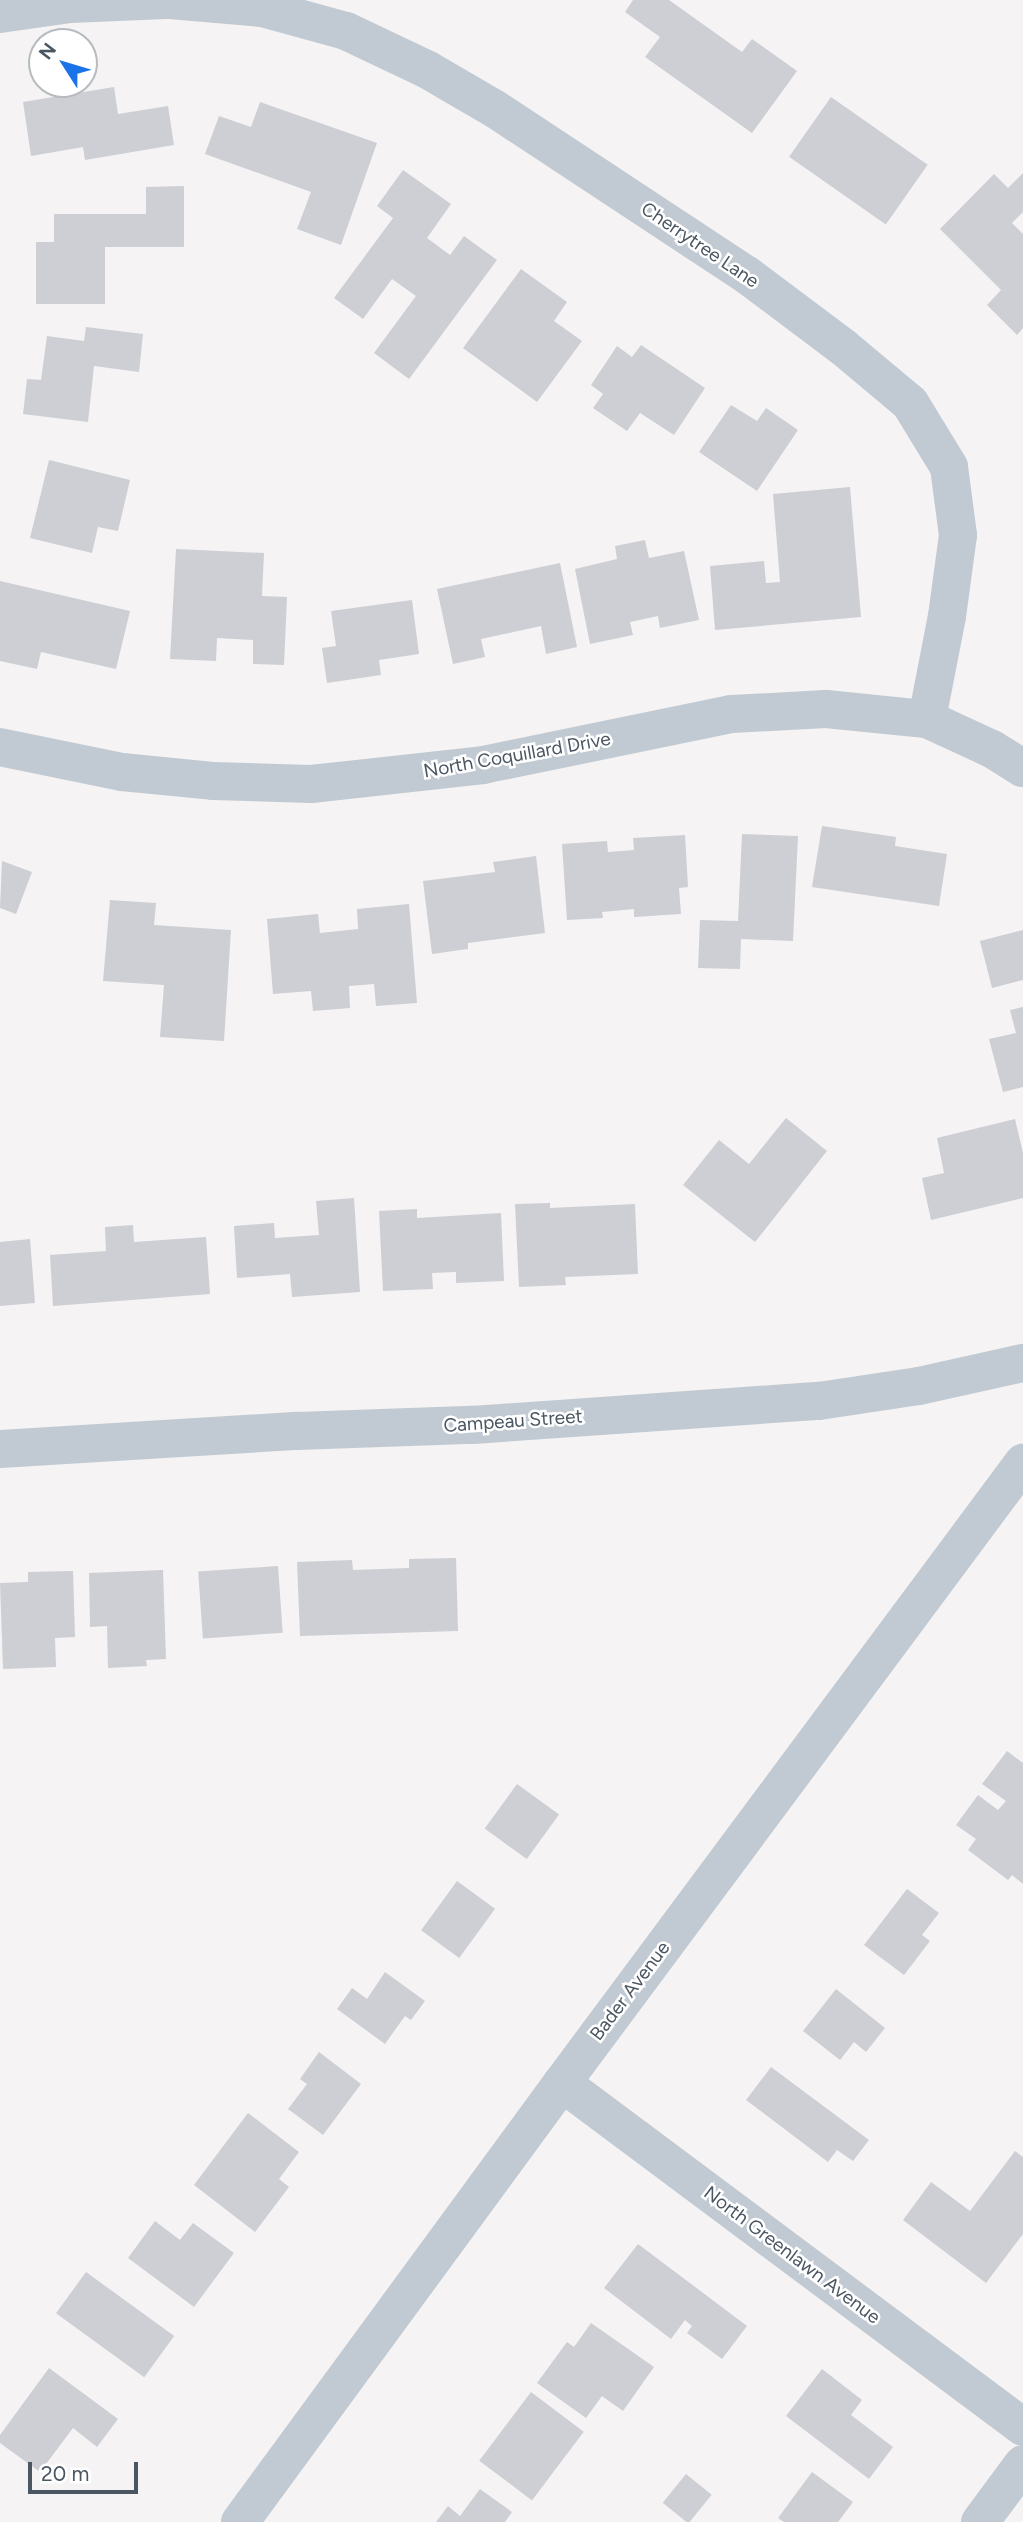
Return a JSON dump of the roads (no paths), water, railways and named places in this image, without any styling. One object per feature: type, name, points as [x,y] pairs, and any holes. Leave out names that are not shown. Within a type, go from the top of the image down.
[{"type":"street","name":"Cherrytree Lane","points":[[0,14],[70,4],[168,0],[262,8],[346,31],[428,70],[495,109],[747,275],[844,347],[911,403],[949,467],[958,536],[947,616],[927,719]]},
{"type":"street","name":"North Coquillard Drive","points":[[0,747],[122,772],[213,782],[311,784],[483,765],[732,714],[826,709],[927,719],[992,749],[1023,768]]},
{"type":"street","name":"Campeau Street","points":[[0,1448],[297,1431],[473,1425],[819,1401],[919,1386],[1023,1363]]},
{"type":"street","name":"Bader Avenue","points":[[240,2522],[1023,1463]]},
{"type":"street","name":"North Greenlawn Avenue","points":[[562,2083],[1023,2427]]},
{"type":"street","points":[[980,2522],[1023,2464]]}]
